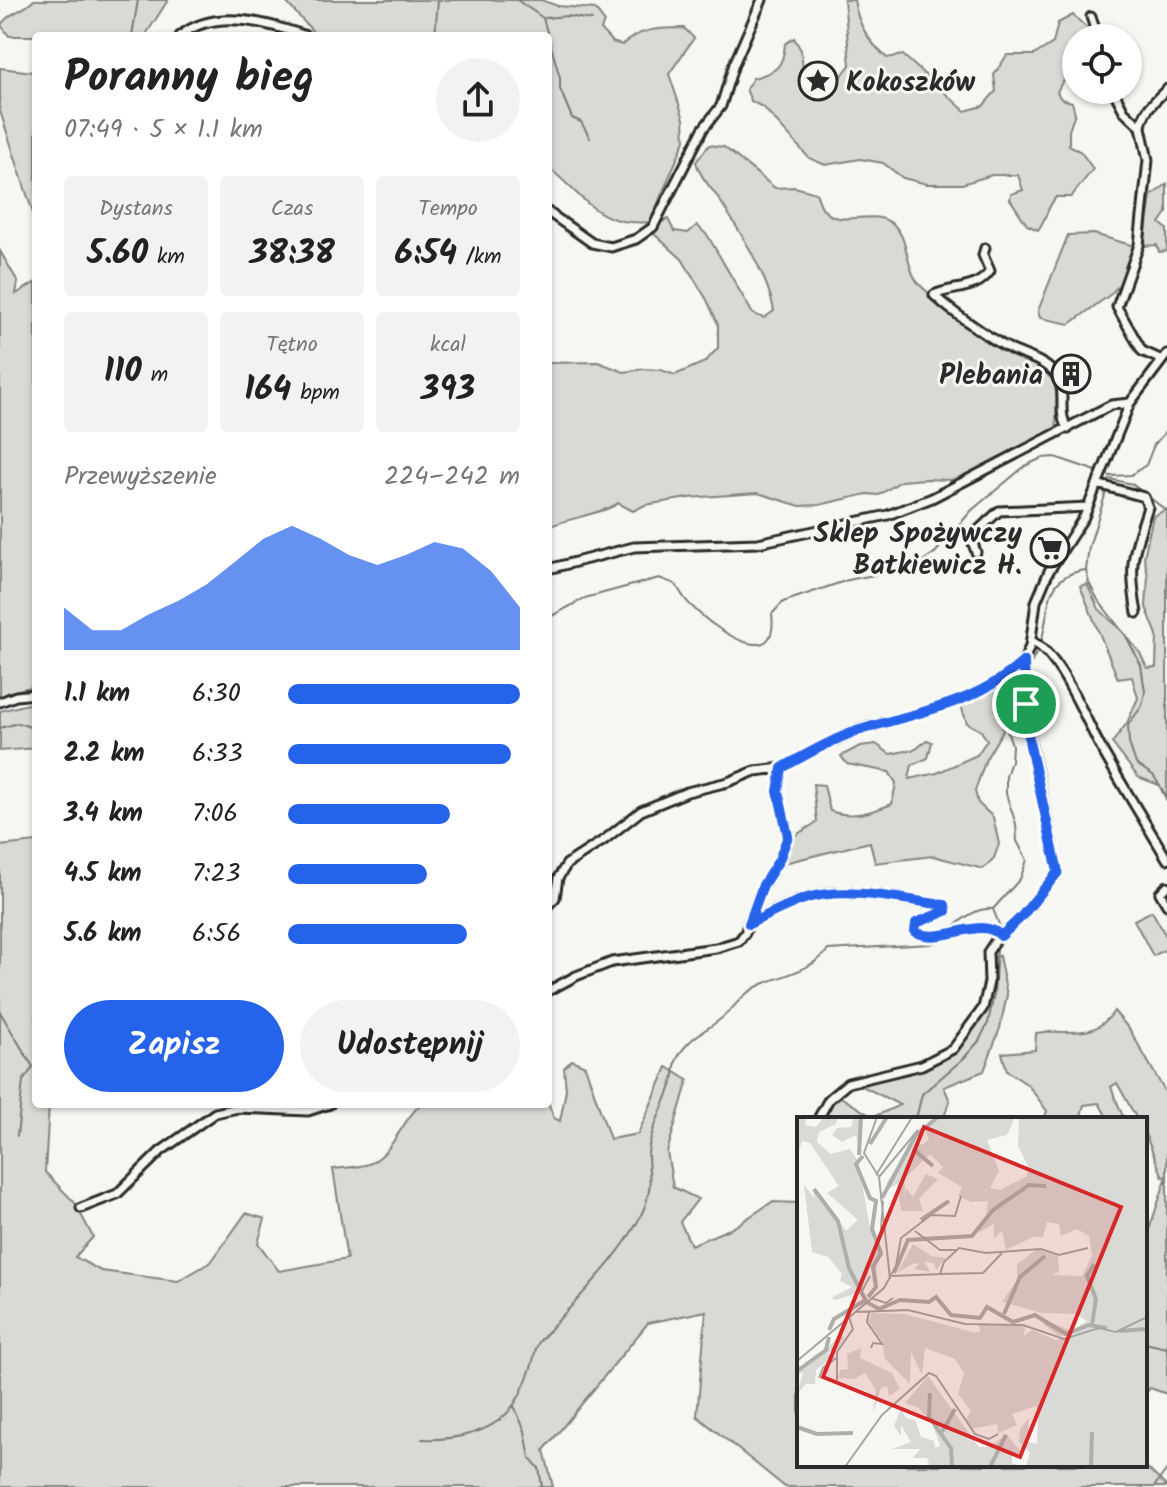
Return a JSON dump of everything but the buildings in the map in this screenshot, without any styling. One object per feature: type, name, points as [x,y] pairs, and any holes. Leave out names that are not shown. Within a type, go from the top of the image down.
[{"type":"street","points":[[552,215],[592,243],[611,247],[636,239],[653,227],[703,129],[721,106],[734,64],[762,0]]},
{"type":"street","points":[[1091,17],[1093,24]]},
{"type":"street","points":[[186,32],[225,20],[261,21],[294,32]]},
{"type":"street","points":[[552,901],[558,878],[567,864],[641,811],[687,792],[710,788],[755,771],[782,768],[851,733],[982,692],[1024,661],[1036,643],[1036,602],[1042,584],[1078,527],[1100,484],[1103,468],[1130,403],[1164,357],[1142,351],[1117,307],[1139,245],[1148,160],[1141,127],[1142,116],[1167,89]]},
{"type":"street","points":[[1120,104],[1141,127]]},
{"type":"street","points":[[985,248],[983,255],[990,271],[984,279],[966,288],[934,295],[997,341],[1031,357],[1056,375],[1062,415],[1068,429]]},
{"type":"street","points":[[552,568],[634,547],[758,543],[873,519],[932,498],[1121,402],[1130,403]]},
{"type":"street","points":[[1103,411],[1124,415]]},
{"type":"street","points":[[1100,484],[1144,497],[1148,507],[1132,557],[1131,577],[1137,613]]},
{"type":"street","points":[[976,552],[972,541],[974,534],[999,511],[1088,507]]},
{"type":"street","points":[[1036,643],[1076,696],[1100,746],[1167,859]]},
{"type":"street","points":[[819,1117],[829,1099],[848,1083],[922,1065],[953,1049],[983,1008],[989,982],[988,952],[1058,872],[1030,746],[1024,661]]},
{"type":"street","points":[[0,702],[32,694]]},
{"type":"street","points":[[552,989],[612,962],[730,945],[739,941],[788,836],[778,791],[782,768]]},
{"type":"street","points":[[1167,886],[1160,893],[1167,905]]},
{"type":"street","points":[[749,924],[809,898],[832,893],[945,905],[946,911],[916,923],[915,932],[922,935],[946,936],[984,926],[994,928],[1001,936]]},
{"type":"street","points":[[81,1208],[117,1194],[161,1151],[215,1113],[238,1108],[308,1111],[317,1108]]},
{"type":"shaded area","points":[[34,0],[168,0],[148,32],[32,32],[32,36],[9,36],[1,25],[8,17]]},
{"type":"shaded area","points":[[284,0],[541,0],[558,6],[595,9],[604,21],[601,30],[612,42],[622,45],[643,32],[684,28],[694,38],[669,74],[684,119],[685,140],[650,222],[617,220],[593,208],[552,171],[552,32],[313,32]]},
{"type":"shaded area","points":[[844,0],[854,0],[865,32],[887,58],[903,55],[965,111],[983,106],[996,91],[994,75],[1007,55],[1034,55],[1053,43],[1058,23],[1073,15],[1083,24],[1062,24],[1062,82],[1057,92],[1062,104],[1073,104],[1075,113],[1069,131],[1069,145],[1081,152],[1093,169],[1071,197],[1056,197],[1038,230],[1027,225],[1010,199],[1011,194],[1023,190],[1018,175],[992,175],[962,184],[927,184],[903,178],[883,163],[860,159],[825,165],[809,158],[764,108],[751,101],[746,89],[753,78],[777,68],[785,44],[794,38],[801,50],[804,79],[823,89],[839,79],[850,65]]},
{"type":"shaded area","points":[[0,68],[32,72],[32,210],[0,111]]},
{"type":"shaded area","points":[[709,145],[724,147],[775,188],[795,187],[816,193],[830,215],[838,218],[881,218],[895,226],[920,285],[980,335],[1040,367],[1050,376],[1056,395],[1057,430],[966,475],[951,480],[901,481],[879,495],[867,494],[800,506],[758,493],[688,498],[645,505],[633,511],[618,503],[552,526],[552,363],[598,362],[624,372],[661,370],[675,375],[705,362],[718,348],[718,324],[707,300],[682,259],[654,234],[659,223],[668,219],[674,231],[688,233],[697,225],[708,236],[753,314],[764,318],[774,311],[766,283],[752,253],[696,162]]},
{"type":"shaded area","points":[[1167,184],[1167,213],[1160,223],[1167,229],[1167,251],[1159,252],[1157,245],[1144,246],[1151,196]]},
{"type":"shaded area","points":[[1094,234],[1134,246],[1125,278],[1111,294],[1070,324],[1040,318],[1038,311],[1068,235]]},
{"type":"shaded area","points":[[0,251],[18,282],[16,294],[32,284],[32,687],[9,692],[0,698]]},
{"type":"shaded area","points":[[1167,509],[1167,801],[1159,785],[1138,777],[1112,743],[1127,723],[1138,698],[1132,677],[1118,679],[1080,586],[1087,584],[1099,609],[1124,633],[1147,668],[1156,667],[1157,635],[1146,607],[1148,576],[1144,557],[1153,516]]},
{"type":"shaded area","points":[[1004,687],[1001,705],[1003,730],[986,759],[975,791],[978,803],[993,817],[999,844],[994,858],[983,869],[933,856],[875,863],[870,842],[784,863],[793,837],[817,822],[813,784],[824,785],[830,811],[862,814],[892,804],[896,783],[889,772],[847,764],[841,756],[860,746],[876,744],[890,754],[916,749],[927,740],[932,742],[928,758],[912,765],[909,779],[937,773],[977,755],[987,740],[981,731],[967,723],[961,706]]},
{"type":"shaded area","points":[[32,703],[32,748],[0,751],[0,711]]},
{"type":"shaded area","points":[[32,842],[32,1108],[49,1108],[45,1172],[75,1203],[93,1237],[75,1257],[101,1271],[178,1281],[211,1262],[246,1213],[265,1219],[258,1243],[279,1271],[347,1259],[333,1169],[371,1163],[386,1151],[417,1108],[550,1108],[554,1118],[560,1121],[566,1090],[564,1068],[572,1060],[585,1066],[610,1139],[638,1134],[667,1067],[688,1080],[667,1152],[673,1187],[698,1199],[680,1222],[691,1245],[734,1227],[772,1202],[797,1203],[797,1467],[1146,1467],[1167,1487],[785,1487],[697,1416],[706,1311],[648,1323],[544,1450],[553,1487],[0,1487],[0,846]]},
{"type":"shaded area","points":[[1152,911],[1167,938],[1167,949],[1153,956],[1134,920]]},
{"type":"shaded area","points":[[999,956],[1007,995],[1000,1028],[984,1071],[944,1087],[950,1101],[944,1117],[873,1117],[900,1105],[858,1084],[889,1078],[943,1058],[979,1021],[990,959]]},
{"type":"shaded area","points":[[1114,1011],[1130,1030],[1167,1095],[1167,1176],[1163,1177],[1147,1139],[1147,1117],[1136,1117],[1117,1083],[1111,1087],[1123,1117],[1107,1117],[1099,1103],[1084,1105],[1081,1117],[1045,1117],[1047,1111],[1028,1085],[1007,1071],[1002,1053],[1035,1050],[1036,1033],[1079,1032],[1098,1027]]},
{"type":"shaded area","points":[[839,1096],[873,1117],[825,1117]]},
{"type":"shaded area","points":[[1167,1176],[1167,1394],[1150,1388],[1147,1392],[1147,1236]]},
{"type":"waterway","points":[[133,32],[138,0]]},
{"type":"waterway","points":[[435,32],[438,0]]},
{"type":"waterway","name":"Kokoszków","points":[[517,0],[543,18],[547,32]]},
{"type":"waterway","points":[[545,18],[567,16],[592,20]]},
{"type":"waterway","name":"Kokoszków","points":[[552,50],[560,89],[572,118],[581,122],[590,138]]},
{"type":"waterway","points":[[1105,473],[1110,476],[1131,475],[1146,465],[1154,445],[1167,430]]},
{"type":"waterway","points":[[552,616],[585,598],[659,578],[676,585],[709,622],[734,637],[758,644],[767,641],[772,631],[772,614],[783,602],[848,580],[910,568],[934,554],[972,510],[1025,466],[1042,458],[1055,457],[1099,472]]},
{"type":"waterway","points":[[1110,479],[1132,484],[1167,511]]},
{"type":"waterway","points":[[1107,489],[1089,547],[1086,570],[1098,600],[1126,636],[1141,665],[1145,692],[1142,706],[1128,725],[1129,743],[1136,764],[1153,775],[1167,797]]},
{"type":"waterway","points":[[1041,642],[1055,587],[1072,573],[1086,570]]},
{"type":"waterway","points":[[1027,671],[1039,648]]},
{"type":"waterway","points":[[949,931],[975,912],[993,909],[1020,879],[1027,860],[1017,841],[1016,824],[1006,794],[1012,745],[1004,707],[1008,694],[1022,675]]},
{"type":"waterway","points":[[0,728],[18,723],[32,728]]},
{"type":"waterway","points":[[993,909],[1000,927]]},
{"type":"waterway","points":[[422,1439],[471,1434],[504,1416],[523,1388],[539,1342],[614,1258],[627,1239],[648,1196],[651,1136],[673,1080],[677,1059],[691,1041],[750,991],[807,967],[828,950],[930,944],[945,936]]},
{"type":"waterway","points":[[916,1117],[922,1094],[964,1058],[979,1041],[988,1023],[994,994],[997,947]]},
{"type":"waterway","points":[[0,1012],[32,1065]]},
{"type":"waterway","points":[[17,1136],[23,1081],[32,1068]]},
{"type":"waterway","points":[[1147,1343],[1167,1348]]},
{"type":"waterway","points":[[514,1406],[525,1431],[530,1458],[539,1468],[542,1487]]},
{"type":"waterway","points":[[1154,1487],[1167,1469]]},
{"type":"place","name":"Kokoszków","points":[[818,81]]},
{"type":"place","name":"Plebania","points":[[1071,374]]},
{"type":"place","name":"Sklep Spożywczy Batkiewicz H.","points":[[1050,548]]},
{"type":"route","points":[[1024,661],[1026,704],[1030,746],[1058,872],[1001,936],[994,928],[984,926],[949,935],[922,935],[915,932],[916,923],[941,915],[946,911],[945,905],[832,893],[770,912],[749,924],[763,885],[779,860],[788,836],[778,791],[782,768],[851,733],[982,692],[1024,661]]}]
